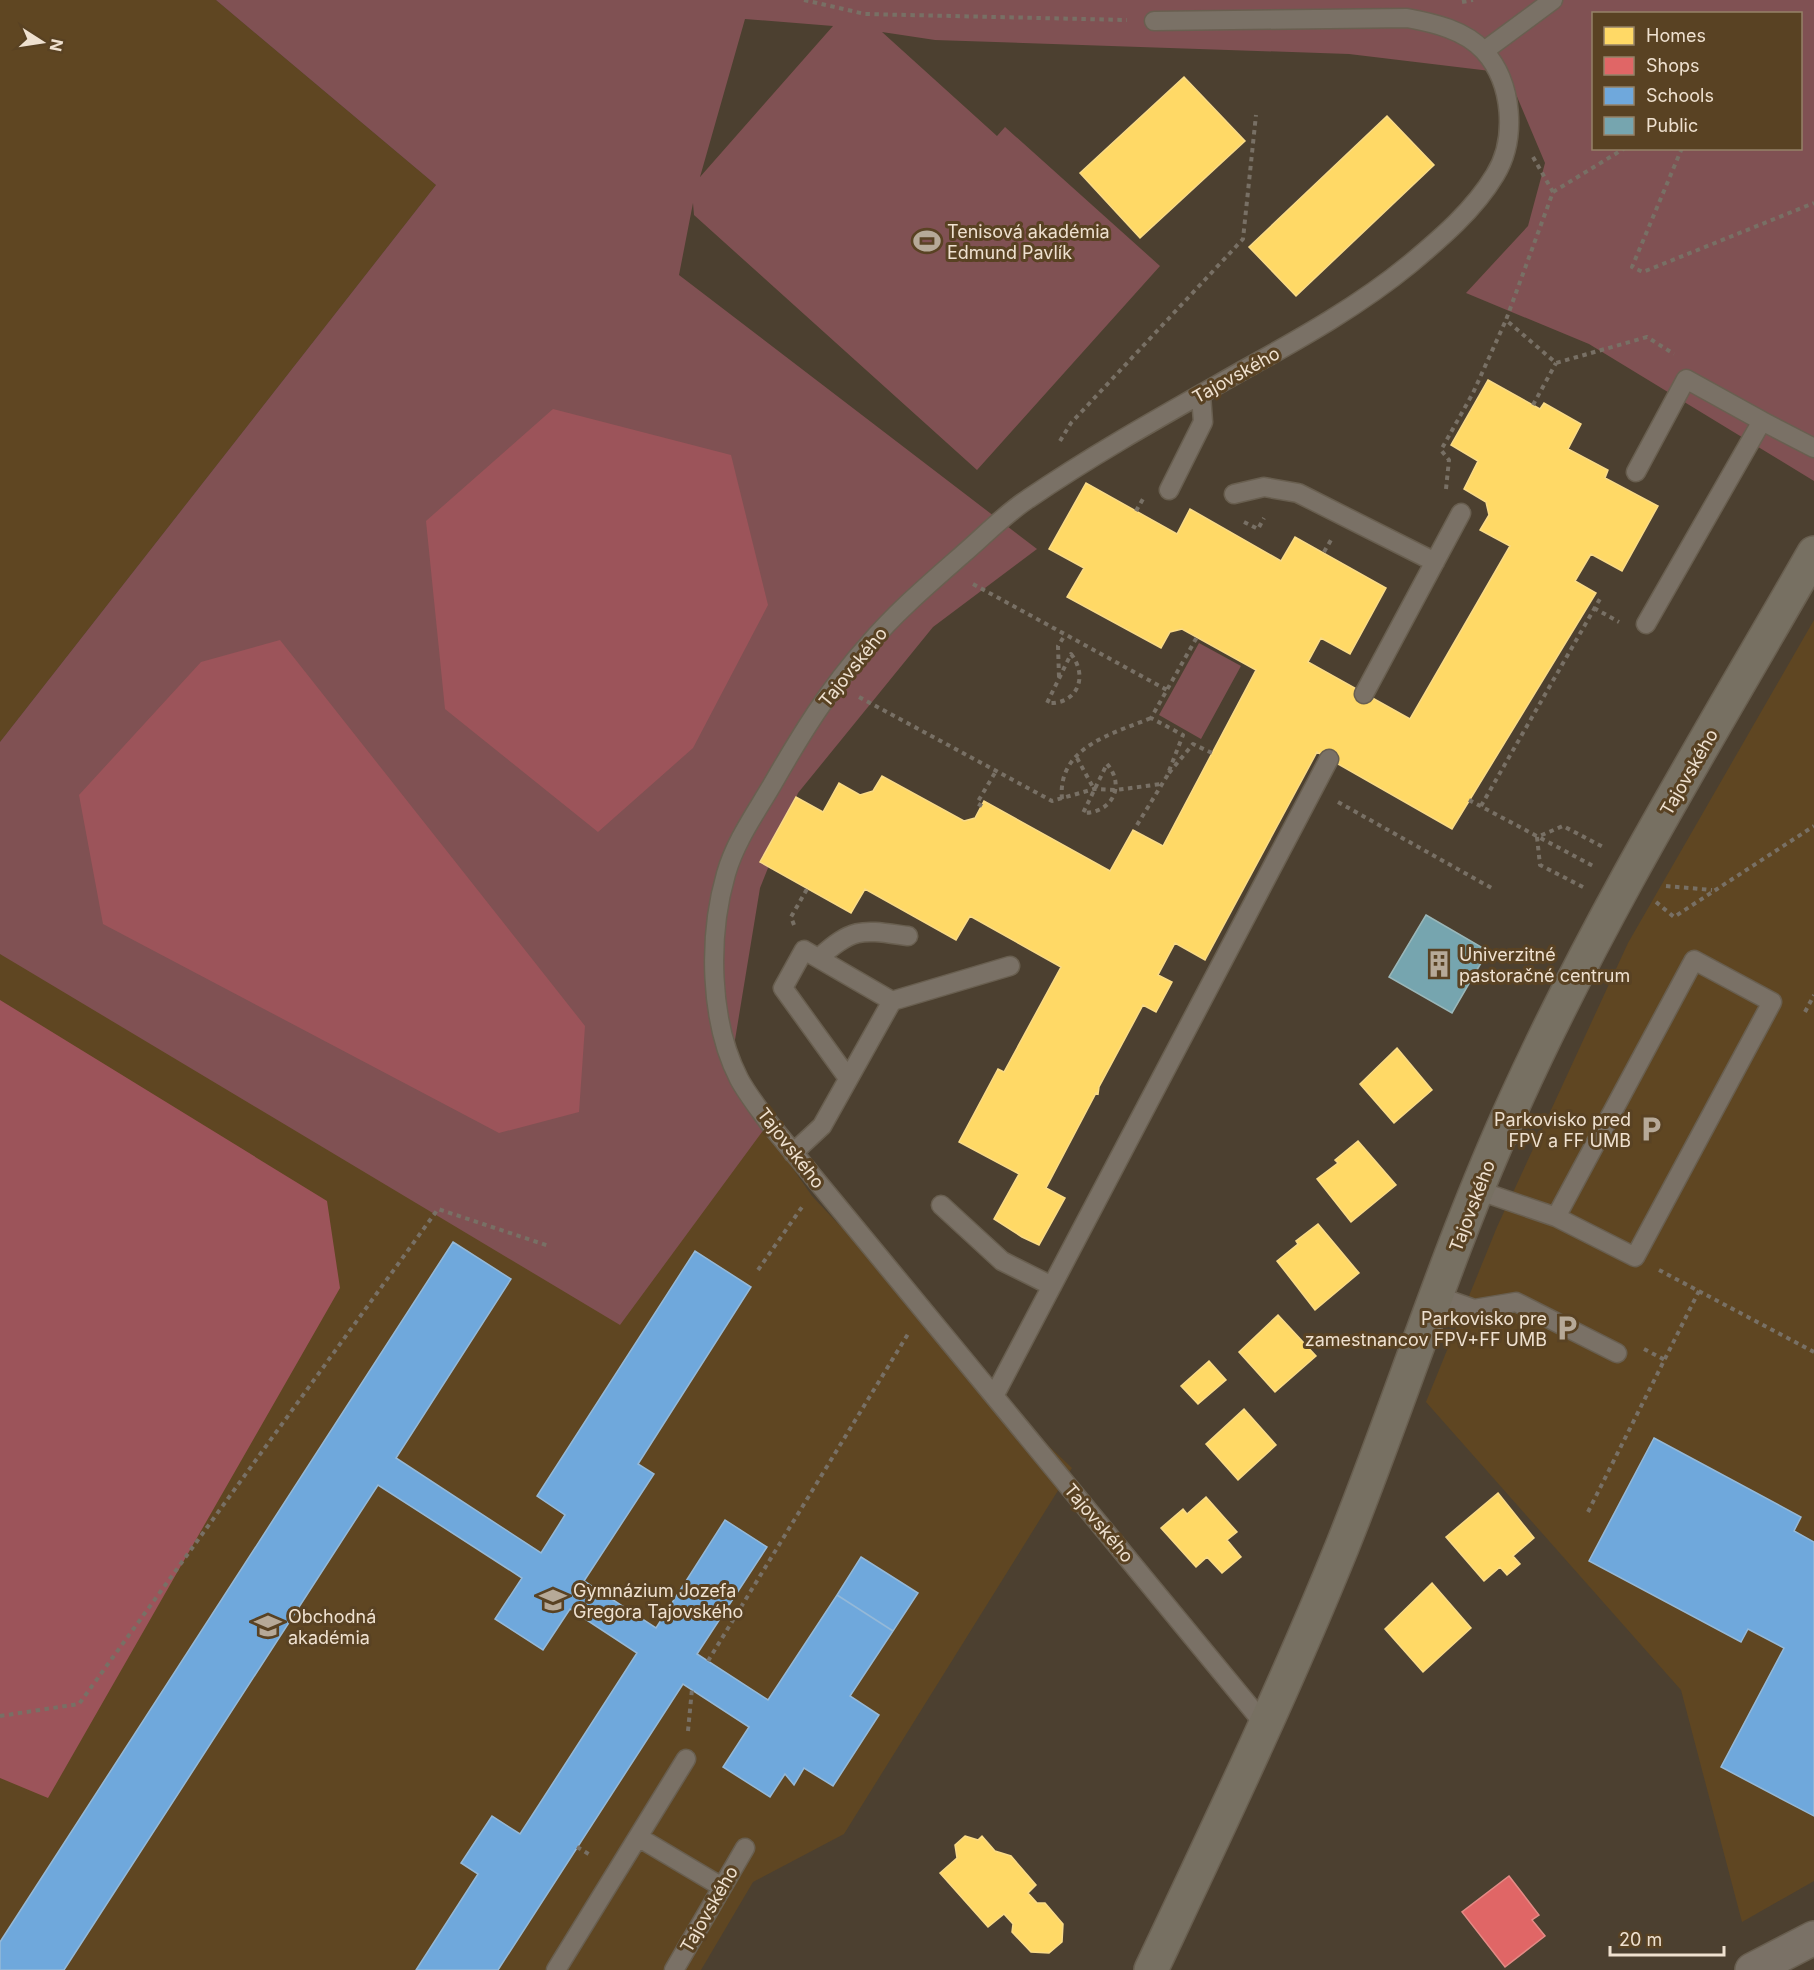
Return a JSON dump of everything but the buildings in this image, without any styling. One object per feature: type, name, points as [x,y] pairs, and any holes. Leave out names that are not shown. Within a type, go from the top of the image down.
[{"type":"main road","name":"Tajovského","points":[[1151,1970],[1265,1725],[1342,1548],[1476,1190],[1549,1030],[1625,883],[1814,553]]},
{"type":"street","points":[[1752,1970],[1814,1938]]},
{"type":"lane","points":[[1484,51],[1552,0]]},
{"type":"lane","name":"Tajovského","points":[[1154,21],[1407,18],[1437,23],[1461,34],[1484,51],[1498,75],[1510,126],[1505,153],[1482,194],[1449,231],[1407,267],[1356,304],[1095,454],[1023,502],[919,593],[868,644],[836,684],[798,740],[737,843],[725,876],[718,915],[715,990],[723,1039],[739,1080],[793,1153],[1265,1725]]},
{"type":"lane","points":[[1636,472],[1686,379],[1814,448]]},
{"type":"lane","points":[[1169,490],[1203,422],[1201,395]]},
{"type":"lane","points":[[1646,624],[1762,421]]},
{"type":"lane","points":[[1234,494],[1264,487],[1298,493],[1436,562]]},
{"type":"lane","points":[[1364,694],[1461,513]]},
{"type":"lane","points":[[993,1396],[1329,759]]},
{"type":"lane","points":[[819,958],[839,940],[863,930],[908,936]]},
{"type":"lane","points":[[848,1078],[783,988],[804,950],[892,1001]]},
{"type":"lane","points":[[1476,1190],[1556,1217],[1635,1257],[1772,1002],[1694,960],[1556,1217]]},
{"type":"lane","points":[[793,1153],[822,1126],[892,1001],[1010,966]]},
{"type":"lane","points":[[941,1205],[1002,1261],[1052,1286]]},
{"type":"lane","points":[[1437,1296],[1474,1310],[1516,1302],[1617,1353]]},
{"type":"lane","points":[[556,1970],[686,1759]]},
{"type":"lane","points":[[638,1837],[722,1887]]},
{"type":"lane","name":"Tajovského","points":[[674,1970],[745,1848]]},
{"type":"path","points":[[1050,484],[1052,455],[1071,423],[1243,239],[1256,115]]},
{"type":"path","points":[[1449,460],[1441,450],[1473,393],[1506,320],[1553,192],[1622,150]]},
{"type":"path","points":[[1681,150],[1632,267],[1643,272],[1814,203]]},
{"type":"path","points":[[1531,153],[1553,192]]},
{"type":"path","points":[[1506,320],[1556,363]]},
{"type":"path","points":[[1533,405],[1556,363],[1647,337],[1675,355]]},
{"type":"path","points":[[1324,552],[1332,539]]},
{"type":"path","points":[[1481,806],[1601,597]]},
{"type":"path","points":[[1001,600],[1167,690]]},
{"type":"path","points":[[1059,680],[1071,654],[1081,671],[1077,689],[1065,701],[1047,703],[1059,680],[1058,646],[1065,634]]},
{"type":"path","points":[[1062,799],[1062,779],[1065,771],[1085,746],[1151,718],[1197,637]]},
{"type":"path","points":[[836,684],[1052,801],[1094,789],[1116,790],[1161,784]]},
{"type":"path","points":[[1151,718],[1183,735],[1167,776]]},
{"type":"path","points":[[1137,825],[1161,784],[1193,744],[1212,753]]},
{"type":"path","points":[[1077,758],[1094,789]]},
{"type":"path","points":[[1107,764],[1113,771],[1116,790],[1113,799],[1101,810],[1083,813],[1107,764]]},
{"type":"path","points":[[982,806],[977,803],[996,771]]},
{"type":"path","points":[[1469,800],[1601,870]]},
{"type":"path","points":[[1348,807],[1495,890]]},
{"type":"path","points":[[1538,837],[1563,826],[1611,851]]},
{"type":"path","points":[[1653,900],[1674,917],[1814,826]]},
{"type":"path","points":[[1538,837],[1540,865],[1589,890]]},
{"type":"path","points":[[1662,885],[1713,890]]},
{"type":"path","points":[[791,917],[807,889]]},
{"type":"path","points":[[1805,1012],[1814,995]]},
{"type":"path","points":[[758,1270],[817,1182]]},
{"type":"path","points":[[0,1716],[79,1704],[438,1209],[549,1246]]},
{"type":"path","points":[[1635,1257],[1814,1352]]},
{"type":"path","points":[[1588,1512],[1699,1291]]},
{"type":"path","points":[[708,1661],[923,1311]]},
{"type":"path","points":[[1634,1343],[1665,1360]]},
{"type":"path","points":[[686,1759],[692,1689]]},
{"type":"shaded area","points":[[0,0],[216,0],[436,185],[0,742]]},
{"type":"shaded area","points":[[216,0],[1814,0],[1814,481],[1589,344],[1466,293],[1528,226],[1545,163],[1507,73],[1349,54],[935,40],[882,32],[997,136],[1005,127],[1160,266],[977,470],[694,215],[693,203],[679,275],[1037,549],[933,627],[798,793],[760,888],[734,1046],[765,1128],[620,1325],[0,954],[0,742],[436,185]],"holes":[[[745,19],[833,26],[700,177]]]},
{"type":"shaded area","points":[[553,409],[731,455],[768,605],[693,748],[598,832],[445,709],[426,521]]},
{"type":"shaded area","points":[[1814,620],[1814,1881],[1742,1922],[1681,1690],[1426,1402],[1497,1227],[1628,943]]},
{"type":"shaded area","points":[[280,640],[585,1026],[579,1112],[499,1133],[103,924],[79,795],[201,662]]},
{"type":"shaded area","points":[[1199,643],[1241,666],[1201,739],[1159,715]]},
{"type":"shaded area","points":[[0,954],[765,1128],[812,1196],[1036,1434],[1072,1468],[844,1834],[753,1882],[701,1970],[0,1970]]},
{"type":"shaded area","points":[[0,1000],[327,1201],[340,1288],[48,1798],[0,1778]]},
{"type":"place","name":"Tenisová akadémia Edmund Pavlík","points":[[927,241]]},
{"type":"place","name":"Univerzitné pastoračné centrum","points":[[1439,964]]},
{"type":"place","name":"Parkovisko pred FPV a FF UMB","points":[[1651,1129]]},
{"type":"place","name":"Parkovisko pre zamestnancov FPV+FF UMB","points":[[1567,1328]]},
{"type":"place","name":"Gymnázium Jozefa Gregora Tajovského","points":[[553,1600]]},
{"type":"place","name":"Obchodná akadémia","points":[[268,1626]]}]
